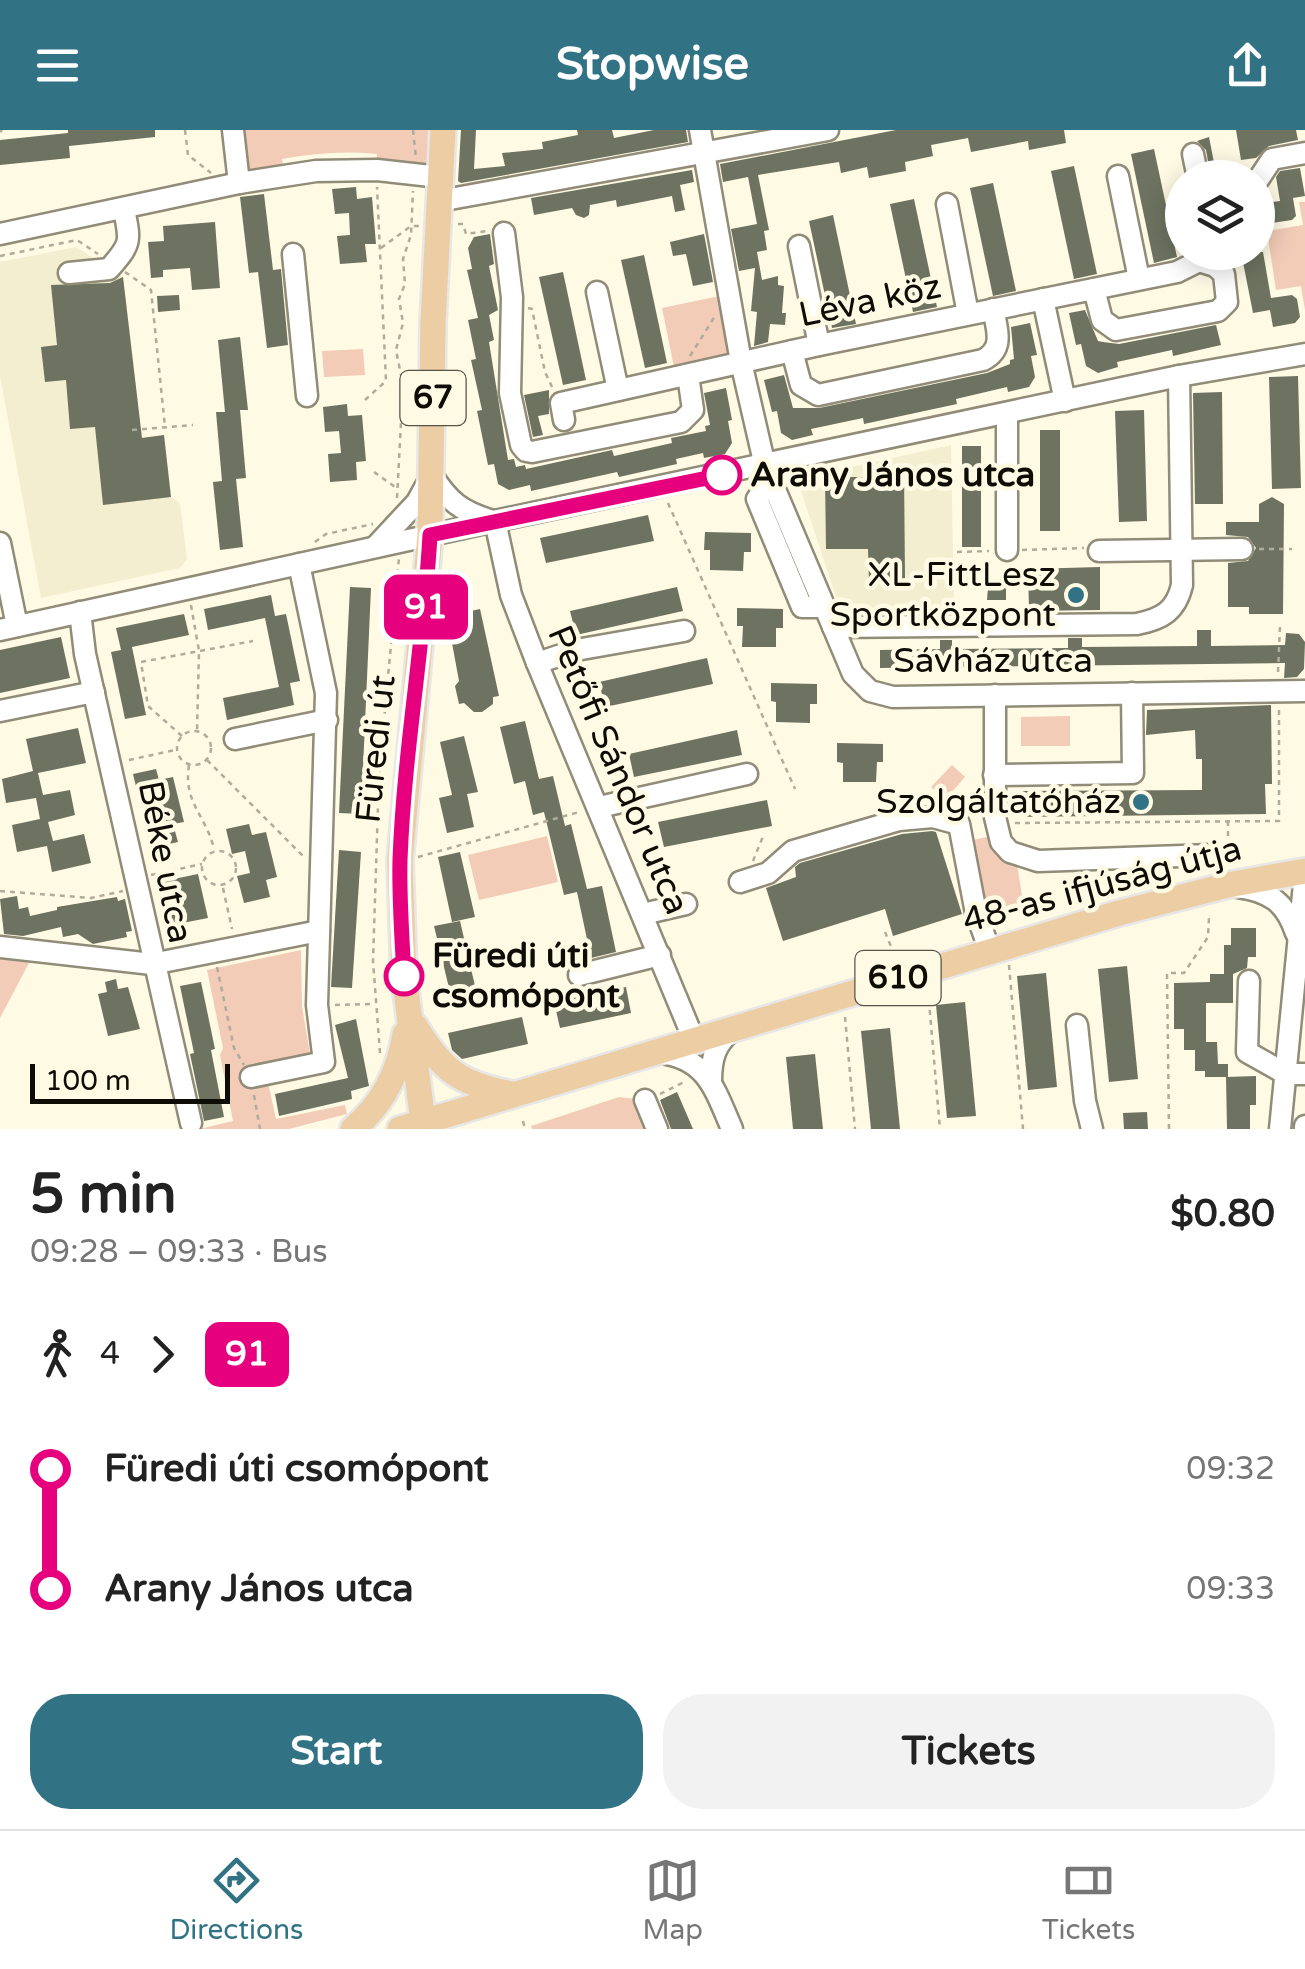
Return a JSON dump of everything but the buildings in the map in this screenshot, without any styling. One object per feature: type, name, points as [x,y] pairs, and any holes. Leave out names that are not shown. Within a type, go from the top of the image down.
[{"type":"main road","name":"Füredi út","points":[[408,1014],[400,861],[430,535],[433,195],[443,130]]},
{"type":"main road","name":"48-as ifjúság útja","points":[[516,1095],[904,976],[1000,957],[1228,885],[1305,872]]},
{"type":"main road","points":[[408,1014],[431,1054],[462,1081],[516,1095]]},
{"type":"main road","points":[[353,1129],[379,1104],[396,1072],[408,1014]]},
{"type":"main road","name":"67","points":[[408,1014],[416,1127]]},
{"type":"main road","points":[[473,1129],[516,1095]]},
{"type":"main road","name":"610","points":[[416,1127],[516,1095]]},
{"type":"street","points":[[233,130],[233,185]]},
{"type":"street","name":"Sávház utca","points":[[700,130],[741,362],[768,473],[853,674],[870,691],[893,696],[1305,692]]},
{"type":"street","points":[[0,234],[316,171],[376,170],[433,195],[828,130]]},
{"type":"street","points":[[1271,160],[1305,153]]},
{"type":"street","points":[[1193,154],[1194,160]]},
{"type":"street","points":[[1118,176],[1140,280]]},
{"type":"street","points":[[947,204],[968,314]]},
{"type":"street","points":[[69,273],[109,268],[113,264],[128,246],[130,237],[124,210]]},
{"type":"street","points":[[494,232],[512,297],[510,393],[526,451],[681,422],[693,410],[682,376]]},
{"type":"street","points":[[799,246],[819,345]]},
{"type":"street","points":[[293,254],[307,396]]},
{"type":"street","name":"Léva köz","points":[[562,411],[618,390],[1180,270]]},
{"type":"street","points":[[1094,289],[1102,320],[1116,330],[1126,331],[1218,311],[1227,302],[1224,274],[1220,270]]},
{"type":"street","points":[[597,292],[618,390]]},
{"type":"street","points":[[1043,299],[1064,401]]},
{"type":"street","points":[[792,351],[801,386],[818,394],[983,360],[997,348],[993,309]]},
{"type":"street","points":[[1274,357],[1305,346]]},
{"type":"street","points":[[0,542],[8,628],[495,521],[662,488],[768,473],[1064,401],[1305,354]]},
{"type":"street","points":[[829,617],[1137,624],[1156,620],[1178,601],[1182,586],[1179,376]]},
{"type":"street","points":[[1007,414],[1008,550]]},
{"type":"street","points":[[432,475],[444,496],[463,512],[495,521]]},
{"type":"street","points":[[374,548],[418,502],[432,475]]},
{"type":"street","name":"Petőfi Sándor utca","points":[[495,521],[511,595],[694,1040]]},
{"type":"street","points":[[1099,551],[1242,549]]},
{"type":"street","points":[[251,1077],[324,1062],[316,1005],[327,720],[323,671],[299,564]]},
{"type":"street","name":"Béke utca","points":[[80,612],[85,654],[112,764],[152,964],[191,1123]]},
{"type":"street","points":[[537,662],[576,650],[684,631]]},
{"type":"street","points":[[0,711],[94,692]]},
{"type":"street","points":[[994,775],[1133,774],[1132,693]]},
{"type":"street","points":[[995,695],[994,775],[1001,842],[1010,852],[1038,861],[1211,855]]},
{"type":"street","points":[[235,739],[327,720]]},
{"type":"street","points":[[599,806],[746,774]]},
{"type":"street","points":[[747,880],[768,873],[793,851],[899,820],[933,816],[958,824],[1001,820]]},
{"type":"street","points":[[958,824],[976,912],[1000,957]]},
{"type":"street","points":[[1280,1129],[1296,1074],[1298,940],[1305,872]]},
{"type":"street","points":[[1228,885],[1260,889],[1278,900],[1289,914],[1298,940]]},
{"type":"street","points":[[644,914],[686,904]]},
{"type":"street","points":[[0,947],[152,964],[319,931]]},
{"type":"street","points":[[579,974],[660,955]]},
{"type":"street","points":[[1250,982],[1247,1052],[1296,1074]]},
{"type":"street","points":[[1077,1025],[1092,1129]]},
{"type":"street","points":[[706,1076],[713,1054],[725,1035],[737,1026]]},
{"type":"street","points":[[655,1052],[680,1056],[706,1076],[732,1129]]},
{"type":"street","points":[[645,1100],[657,1129]]},
{"type":"path","points":[[186,130],[188,155],[233,185]]},
{"type":"path","points":[[413,130],[433,195],[463,224],[466,234],[494,232]]},
{"type":"path","points":[[364,400],[386,382],[376,170]]},
{"type":"path","points":[[380,249],[411,226],[433,195]]},
{"type":"path","points":[[397,500],[401,492],[403,385],[396,350],[403,323],[399,306],[405,284],[403,259],[411,226],[433,195]]},
{"type":"path","points":[[0,256],[77,240],[151,290],[165,427]]},
{"type":"path","points":[[682,376],[729,294]]},
{"type":"path","points":[[532,309],[545,372],[562,411]]},
{"type":"path","points":[[132,430],[193,425]]},
{"type":"path","points":[[374,472],[401,492]]},
{"type":"path","points":[[662,488],[795,789]]},
{"type":"path","points":[[314,543],[326,534],[383,519]]},
{"type":"path","points":[[381,1065],[374,1004],[379,775],[400,542]]},
{"type":"path","points":[[957,552],[1094,548],[1099,551]]},
{"type":"path","points":[[1242,549],[1292,548]]},
{"type":"path","points":[[458,579],[462,611]]},
{"type":"path","points":[[188,588],[198,651],[197,731]]},
{"type":"path","points":[[1278,668],[1280,626]]},
{"type":"path","points":[[182,736],[148,706],[141,662],[253,641]]},
{"type":"path","points":[[1001,820],[1279,821],[1279,692]]},
{"type":"path","points":[[197,731],[206,736],[211,744],[207,760],[198,766],[180,760],[176,750],[182,736],[197,731]]},
{"type":"path","points":[[112,764],[176,750]]},
{"type":"path","points":[[207,760],[321,875]]},
{"type":"path","points":[[188,765],[187,792],[209,827],[214,850]]},
{"type":"path","points":[[400,861],[599,806]]},
{"type":"path","points":[[1228,822],[1228,838]]},
{"type":"path","points":[[747,880],[764,834]]},
{"type":"path","points":[[0,891],[91,898],[203,864],[214,850]]},
{"type":"path","points":[[214,850],[228,854],[235,868],[230,883],[223,887]]},
{"type":"path","points":[[203,864],[209,881],[223,887]]},
{"type":"path","points":[[223,887],[235,946]]},
{"type":"path","points":[[1168,1129],[1167,974],[1184,973],[1208,937],[1209,918]]},
{"type":"path","points":[[885,932],[904,976]]},
{"type":"path","points":[[214,951],[234,1048],[251,1077],[260,1129]]},
{"type":"path","points":[[1000,957],[1022,1129]]},
{"type":"path","points":[[928,988],[940,1129]]},
{"type":"path","points":[[316,1005],[374,1004]]},
{"type":"path","points":[[845,1015],[855,1129]]},
{"type":"path","points":[[645,1100],[706,1076]]},
{"type":"path","points":[[523,1121],[525,1129]]},
{"type":"shaded area","points":[[233,130],[442,130],[440,177],[377,170],[377,154],[341,153],[282,159],[285,176],[239,183]]},
{"type":"shaded area","points":[[1299,202],[1305,202],[1305,310],[1301,286],[1276,290],[1273,270],[1275,230],[1303,225]]},
{"type":"shaded area","points":[[76,247],[123,277],[140,422],[133,438],[164,435],[171,497],[180,503],[187,559],[180,568],[41,598],[0,376],[0,262]]},
{"type":"shaded area","points":[[729,294],[741,362],[676,377],[662,308]]},
{"type":"shaded area","points":[[363,349],[365,375],[324,377],[322,351]]},
{"type":"shaded area","points":[[951,445],[954,607],[852,611],[839,606],[797,479]]},
{"type":"shaded area","points":[[1070,716],[1070,746],[1021,746],[1021,717]]},
{"type":"shaded area","points":[[952,765],[965,777],[945,800],[931,787]]},
{"type":"shaded area","points":[[547,836],[558,882],[479,900],[468,855]]},
{"type":"shaded area","points":[[991,836],[1017,864],[1024,908],[994,920],[985,916],[969,841]]},
{"type":"shaded area","points":[[301,950],[302,1006],[310,1054],[264,1064],[276,1119],[345,1105],[347,1114],[289,1129],[199,1129],[233,1121],[207,970]]},
{"type":"shaded area","points":[[0,958],[30,961],[0,1018]]},
{"type":"shaded area","points":[[619,1097],[645,1100],[657,1129],[532,1129],[531,1126]]},
{"type":"bus line","name":"91","points":[[404,976],[400,901],[403,809],[426,607],[430,535],[722,475]]},
{"type":"place","name":"Arany János utca","points":[[722,475]]},
{"type":"place","name":"XL-FittLesz Sportközpont","points":[[1076,595]]},
{"type":"place","name":"Szolgáltatóház","points":[[1141,802]]},
{"type":"place","name":"Füredi úti csomópont","points":[[404,976]]}]
